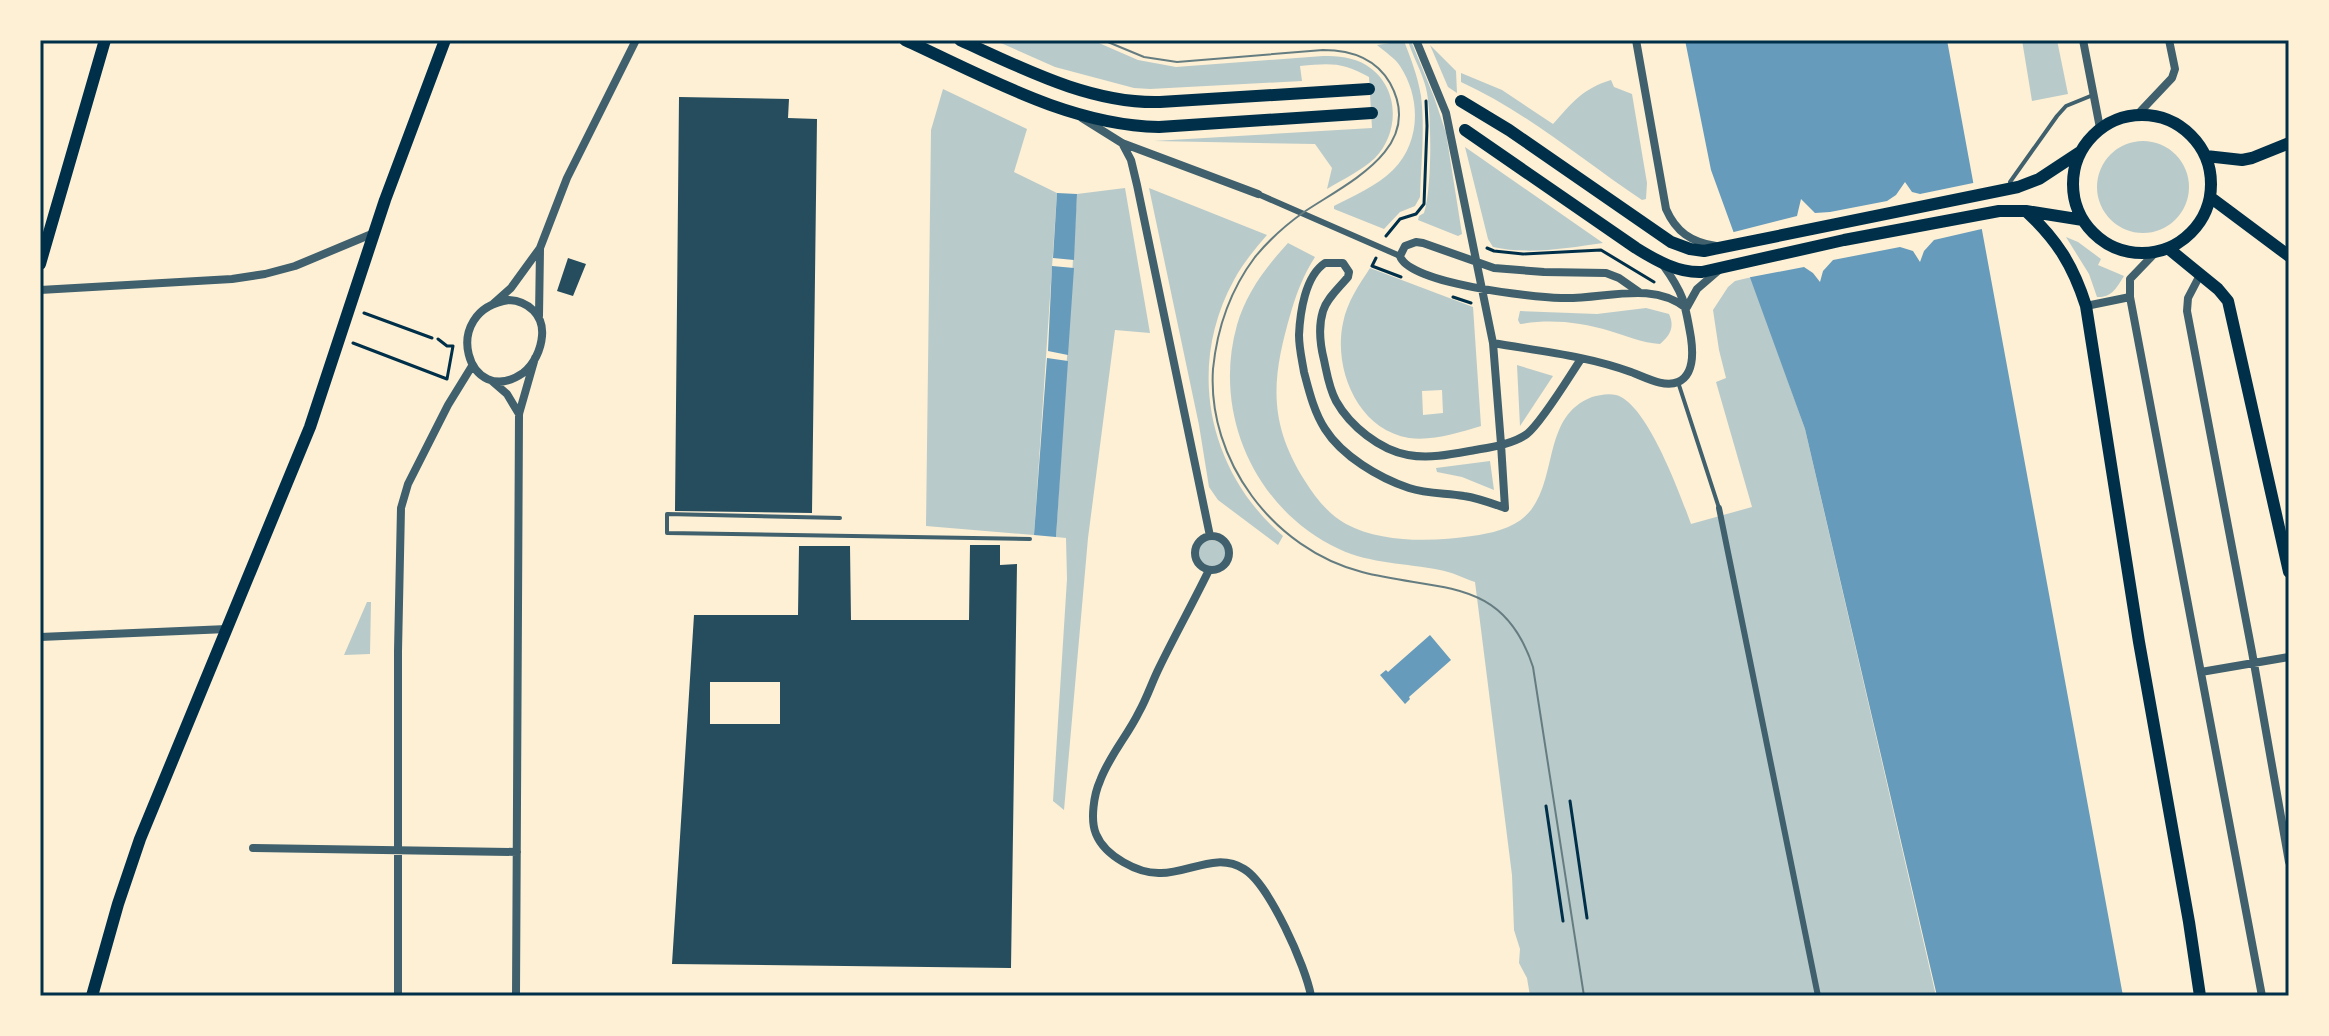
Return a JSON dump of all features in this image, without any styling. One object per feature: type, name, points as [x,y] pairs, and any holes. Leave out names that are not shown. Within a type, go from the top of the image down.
[{"type":"main road","points":[[40,264],[105,40]]},
{"type":"main road","points":[[92,996],[140,839],[310,427],[374,233],[445,40]]},
{"type":"main road","points":[[905,40],[1035,98],[1074,113],[1125,125],[1159,127],[1372,113]]},
{"type":"main road","points":[[960,40],[1044,77],[1115,99],[1151,102],[1369,89]]},
{"type":"main road","points":[[1461,101],[1519,137],[1648,228],[1677,245],[1696,246],[1709,251],[2009,189],[2039,179],[2080,152]]},
{"type":"main road","points":[[2137,115],[2155,115],[2190,134],[2206,156],[2212,182],[2207,211],[2195,229],[2169,249],[2154,254],[2134,254],[2097,237],[2083,220],[2073,187],[2074,171],[2086,142],[2100,128],[2137,115]]},
{"type":"main road","points":[[1465,130],[1636,248],[1660,262],[1703,277],[1722,268],[1844,240],[2011,210],[2083,220]]},
{"type":"main road","points":[[2206,156],[2242,160],[2289,143]]},
{"type":"main road","points":[[2210,197],[2289,256]]},
{"type":"main road","points":[[2026,211],[2060,248],[2086,306],[2139,642],[2200,996]]},
{"type":"main road","points":[[2169,249],[2223,294],[2231,309],[2289,572]]},
{"type":"street","points":[[1416,40],[1446,113],[1493,343],[1501,444],[1505,508],[1466,496],[1411,489],[1367,467],[1327,432],[1316,411],[1300,348],[1300,323],[1312,279],[1320,266],[1331,262],[1343,263],[1349,272],[1324,308],[1321,350],[1331,391],[1354,424],[1378,443],[1407,455],[1441,455],[1501,444],[1519,439],[1531,430],[1581,359]]},
{"type":"street","points":[[1636,40],[1666,209],[1677,229],[1696,246]]},
{"type":"street","points":[[2083,40],[2100,128]]},
{"type":"street","points":[[2137,115],[2172,78],[2175,69],[2169,40]]},
{"type":"street","points":[[519,414],[507,394],[472,366],[466,348],[469,331],[478,316],[511,288],[540,248],[567,178],[634,41]]},
{"type":"street","points":[[1074,113],[1122,143],[1258,194],[1400,256]]},
{"type":"street","points":[[1122,143],[1131,160],[1137,185],[1210,536]]},
{"type":"street","points":[[40,290],[232,279],[265,274],[295,266],[374,233]]},
{"type":"street","points":[[1639,292],[1606,273],[1494,268],[1416,242],[1405,246],[1400,256],[1408,268],[1452,282],[1527,297],[1589,298],[1639,292],[1674,298],[1686,308]]},
{"type":"street","points":[[516,996],[519,414],[542,336],[539,316],[540,248]]},
{"type":"street","points":[[2154,254],[2130,279],[2130,297],[2262,996]]},
{"type":"street","points":[[1493,343],[1622,368],[1663,383],[1678,382],[1686,375],[1692,358],[1686,308],[1679,289],[1660,262]]},
{"type":"street","points":[[2200,275],[2188,298],[2187,311],[2289,862]]},
{"type":"street","points":[[1686,308],[1703,277]]},
{"type":"street","points":[[2086,306],[2130,297]]},
{"type":"street","points":[[493,304],[509,300],[521,302],[539,316]]},
{"type":"street","points":[[492,380],[519,375],[530,367],[535,358]]},
{"type":"street","points":[[398,996],[401,508],[408,484],[448,405],[472,366]]},
{"type":"street","points":[[1719,508],[1818,996]]},
{"type":"street","points":[[1215,536],[1225,542],[1229,558],[1224,567],[1209,570],[1199,564],[1195,553],[1199,542],[1215,536]]},
{"type":"street","points":[[1209,570],[1158,669],[1141,710],[1100,781],[1095,796],[1096,834],[1110,852],[1147,872],[1163,873],[1205,863],[1236,865],[1249,872],[1271,903],[1308,979],[1311,996]]},
{"type":"street","points":[[40,637],[227,629]]},
{"type":"street","points":[[2201,672],[2289,657]]},
{"type":"street","points":[[253,848],[517,852]]},
{"type":"lane","points":[[2009,189],[2010,182],[2057,116],[2066,106],[2093,95]]},
{"type":"lane","points":[[1678,382],[1719,508]]},
{"type":"lane","points":[[840,518],[667,514],[667,533],[1030,539]]},
{"type":"path","points":[[1381,247],[1396,223],[1416,214],[1424,204],[1425,94]]},
{"type":"path","points":[[1482,241],[1488,249],[1514,254],[1601,250],[1655,283]]},
{"type":"path","points":[[353,343],[447,379],[453,346],[364,313]]},
{"type":"path","points":[[1570,801],[1587,918]]},
{"type":"path","points":[[1546,806],[1563,921]]},
{"type":"shaded area","points":[[994,40],[1092,40],[1138,60],[1176,67],[1323,56],[1356,60],[1377,74],[1385,84],[1393,109],[1392,122],[1389,135],[1375,158],[1327,189],[1332,168],[1315,144],[1154,141],[1372,128],[1369,77],[1360,72],[1336,65],[1311,65],[1300,66],[1302,81],[1134,88],[1055,67]]},
{"type":"shaded area","points":[[2022,40],[2057,40],[2068,94],[2032,101]]},
{"type":"shaded area","points":[[1404,41],[1421,96],[1420,197],[1415,206],[1400,212],[1384,229],[1334,209],[1334,206],[1387,176],[1409,146],[1415,120],[1412,92],[1398,63],[1377,45]]},
{"type":"shaded area","points":[[1408,41],[1411,41],[1446,133],[1462,234],[1458,236],[1418,220],[1424,213],[1429,187],[1429,114],[1424,82]]},
{"type":"shaded area","points":[[1430,45],[1456,71],[1457,93],[1448,87]]},
{"type":"shaded area","points":[[1461,73],[1502,90],[1553,124],[1578,98],[1611,80],[1614,87],[1632,94],[1647,183],[1646,199],[1642,200],[1509,107],[1461,82]]},
{"type":"shaded area","points":[[943,89],[1027,129],[1014,172],[1057,193],[1034,535],[926,526],[931,130]]},
{"type":"shaded area","points":[[2143,141],[2161,145],[2175,155],[2185,169],[2189,187],[2185,205],[2175,219],[2161,229],[2143,233],[2125,229],[2111,219],[2101,205],[2097,187],[2101,169],[2111,155],[2125,145]]},
{"type":"shaded area","points":[[1465,147],[1603,243],[1534,251],[1493,247],[1488,239]]},
{"type":"shaded area","points":[[1125,188],[1150,333],[1115,330],[1088,538],[1064,810],[1053,801],[1067,579],[1066,538],[1056,537],[1077,194]]},
{"type":"shaded area","points":[[1149,188],[1267,235],[1249,256],[1219,313],[1211,348],[1209,382],[1212,417],[1222,450],[1237,481],[1257,510],[1283,536],[1278,545],[1218,500],[1209,487]]},
{"type":"shaded area","points":[[2066,237],[2101,259],[2098,265],[2124,276],[2110,294],[2097,297],[2089,274]]},
{"type":"shaded area","points":[[1288,243],[1315,257],[1296,298],[1280,357],[1277,398],[1284,438],[1305,481],[1333,515],[1360,530],[1391,538],[1441,539],[1480,535],[1504,529],[1519,521],[1531,510],[1539,496],[1558,432],[1566,418],[1576,406],[1604,394],[1616,395],[1639,414],[1661,451],[1691,524],[1752,507],[1716,382],[1726,378],[1713,310],[1735,281],[1756,276],[1772,336],[1805,429],[1936,996],[1530,996],[1527,978],[1519,963],[1520,949],[1514,930],[1512,875],[1475,582],[1444,571],[1351,554],[1309,532],[1284,510],[1263,484],[1247,455],[1236,424],[1231,392],[1231,358],[1237,325],[1258,281]]},
{"type":"shaded area","points":[[1370,268],[1473,307],[1481,426],[1436,437],[1409,438],[1391,433],[1363,410],[1346,377],[1341,341],[1347,308]],"holes":[[[1442,390],[1443,413],[1423,415],[1422,391]]]},
{"type":"shaded area","points":[[1646,308],[1669,314],[1672,323],[1670,331],[1660,344],[1577,324],[1520,324],[1518,320],[1520,311],[1597,314]]},
{"type":"shaded area","points":[[1517,365],[1553,376],[1520,426]]},
{"type":"shaded area","points":[[1490,461],[1494,490],[1462,477],[1437,472],[1436,468]]},
{"type":"shaded area","points":[[1212,540],[1222,544],[1226,554],[1222,564],[1212,568],[1202,564],[1198,554],[1202,544]]},
{"type":"shaded area","points":[[367,602],[371,602],[370,654],[344,655]]},
{"type":"water","points":[[1685,40],[1947,40],[2123,996],[1937,996],[1805,429],[1711,170]]},
{"type":"water","points":[[1057,193],[1077,194],[1074,260],[1053,258]]},
{"type":"water","points":[[1052,266],[1074,268],[1068,355],[1048,351]]},
{"type":"water","points":[[1047,358],[1068,361],[1056,537],[1034,535]]},
{"type":"water","points":[[1430,635],[1451,660],[1405,704],[1380,675],[1386,670],[1388,672]]},
{"type":"pier","points":[[1905,182],[1912,192],[1920,194],[1978,182],[1986,228],[1934,240],[1924,251],[1920,262],[1913,251],[1900,247],[1833,260],[1823,271],[1820,282],[1804,267],[1746,278],[1730,233],[1797,216],[1801,199],[1815,213],[1887,201],[1896,195]]},
{"type":"building","points":[[679,97],[789,99],[788,118],[817,119],[812,513],[675,511]]},
{"type":"building","points":[[568,258],[586,264],[573,296],[557,291]]},
{"type":"building","points":[[970,545],[1000,545],[1000,565],[1017,564],[1011,968],[672,964],[694,615],[798,615],[799,546],[850,546],[851,620],[969,620]],"holes":[[[710,682],[780,682],[780,724],[710,724]]]},
{"type":"tram line","points":[[1103,40],[1144,57],[1177,62],[1323,50],[1343,52],[1369,61],[1390,83],[1398,106],[1398,126],[1390,145],[1360,176],[1304,212],[1278,233],[1255,257],[1239,282],[1226,310],[1213,369],[1214,403],[1221,436],[1234,467],[1252,496],[1274,522],[1300,543],[1330,560],[1362,572],[1465,592],[1486,602],[1504,616],[1520,637],[1533,667],[1584,996]]}]
